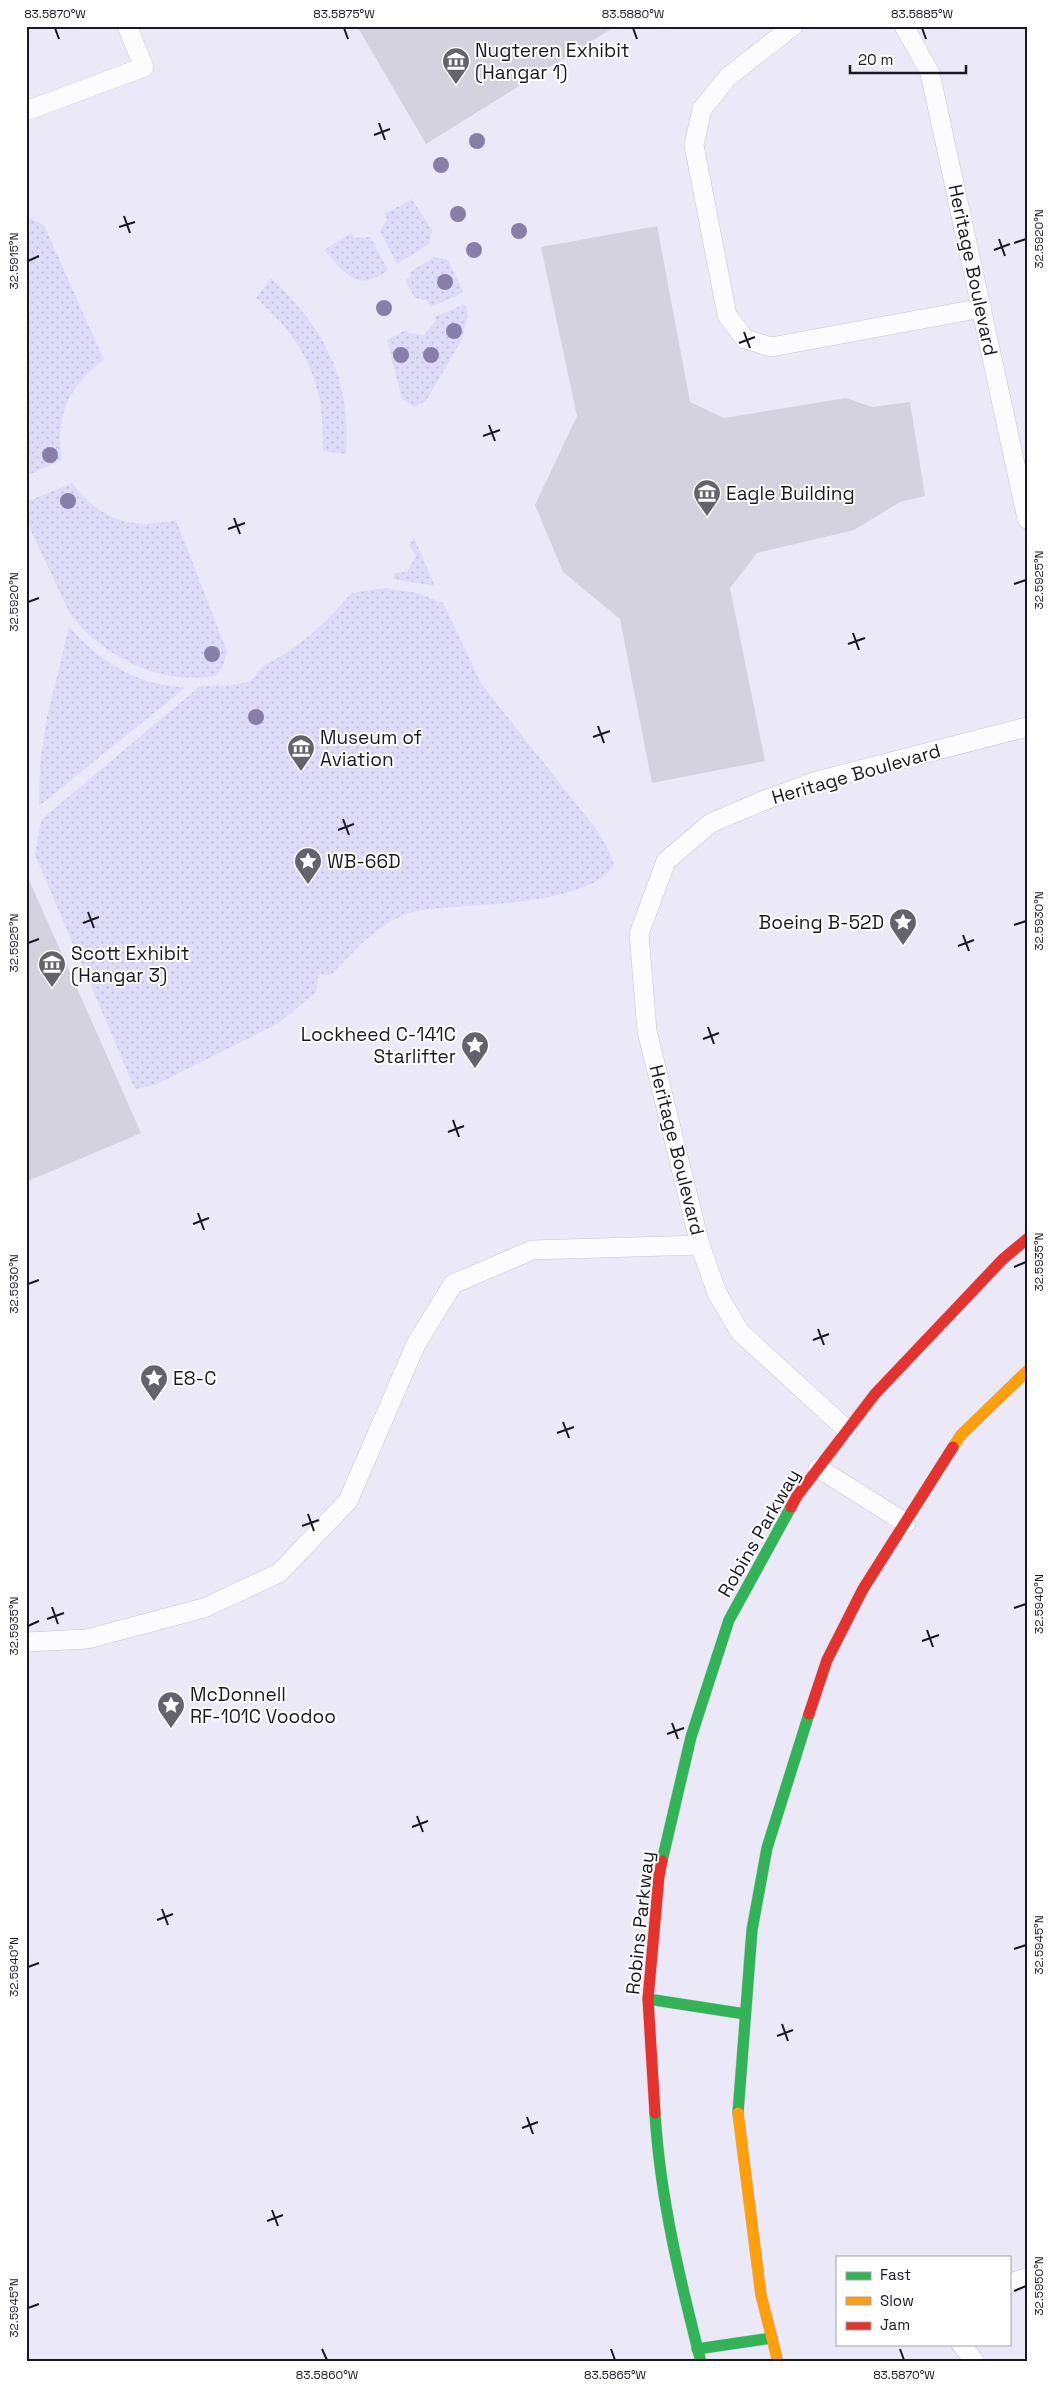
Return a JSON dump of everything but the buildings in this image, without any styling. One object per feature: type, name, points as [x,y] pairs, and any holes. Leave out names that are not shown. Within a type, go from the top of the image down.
[{"type":"street","name":"Robins Parkway","points":[[701,2362],[678,2271],[657,2153],[648,1999],[659,1876],[694,1728],[729,1620],[797,1496],[875,1394],[1003,1259],[1027,1239]]},
{"type":"street","points":[[778,2362],[761,2295],[737,2108],[753,1921],[767,1848],[789,1772],[827,1660],[863,1589],[961,1435],[1027,1371]]},
{"type":"street","points":[[648,1999],[745,2014]]},
{"type":"street","points":[[697,2349],[772,2338]]},
{"type":"lane","points":[[26,111],[144,67],[127,26]]},
{"type":"lane","points":[[793,26],[728,77],[702,109],[694,144],[727,315],[745,339],[771,347],[982,308]]},
{"type":"lane","name":"Heritage Boulevard","points":[[904,26],[930,73],[1027,519]]},
{"type":"lane","name":"Heritage Boulevard","points":[[26,1642],[86,1639],[204,1608],[279,1573],[348,1501],[416,1344],[453,1284],[532,1250],[700,1244],[648,1031],[639,934],[666,861],[711,823],[765,800],[817,781],[1027,727]]},
{"type":"lane","points":[[700,1244],[717,1293],[740,1332],[847,1430]]},
{"type":"lane","points":[[818,1468],[906,1523]]},
{"type":"lane","points":[[1010,2283],[1027,2278]]},
{"type":"lane","points":[[963,2346],[975,2362]]},
{"type":"shaded area","points":[[412,199],[432,230],[429,244],[397,264],[380,231],[387,219],[384,214]]},
{"type":"shaded area","points":[[26,216],[44,225],[104,360],[81,380],[67,403],[61,429],[62,460],[26,476]]},
{"type":"shaded area","points":[[351,233],[354,238],[370,237],[388,270],[377,277],[360,280],[352,278],[338,266],[324,250]]},
{"type":"shaded area","points":[[434,257],[448,260],[463,291],[459,295],[430,307],[427,300],[415,298],[405,280],[411,277],[409,273]]},
{"type":"shaded area","points":[[271,278],[306,316],[320,336],[331,357],[339,379],[344,402],[347,427],[346,454],[323,451],[323,427],[320,405],[316,385],[309,366],[300,348],[288,331],[256,298]]},
{"type":"shaded area","points":[[463,305],[466,306],[468,314],[462,339],[426,401],[414,407],[402,399],[387,340],[406,330],[408,333],[424,335],[436,320],[434,317]]},
{"type":"shaded area","points":[[72,483],[94,506],[118,519],[144,524],[176,520],[227,651],[223,666],[217,675],[196,678],[175,677],[135,665],[99,643],[70,614],[26,520],[26,502]]},
{"type":"shaded area","points":[[414,538],[435,586],[393,579],[395,573],[407,572],[416,556],[409,545]]},
{"type":"shaded area","points":[[385,588],[417,593],[443,603],[482,685],[597,830],[610,853],[614,866],[602,878],[585,887],[564,894],[517,902],[425,909],[395,919],[375,932],[331,975],[318,975],[316,992],[279,1023],[155,1085],[135,1089],[35,855],[41,820],[200,686],[235,685],[249,681],[254,678],[262,667],[298,645],[330,617],[351,593]]},
{"type":"shaded area","points":[[69,627],[95,652],[125,672],[152,682],[185,688],[39,806],[40,764],[47,717]]},
{"type":"traffic: fast","points":[[662,1861],[691,1737],[729,1620],[791,1507]]},
{"type":"traffic: fast","points":[[738,2113],[752,1930],[767,1848],[809,1714]]},
{"type":"traffic: fast","points":[[648,1999],[745,2014]]},
{"type":"traffic: fast","points":[[655,2113],[666,2208],[701,2362]]},
{"type":"traffic: fast","points":[[697,2349],[772,2338]]},
{"type":"traffic: slow","points":[[953,1447],[961,1435],[1027,1371]]},
{"type":"traffic: slow","points":[[738,2113],[761,2295],[778,2362]]},
{"type":"traffic: jam","points":[[791,1507],[797,1496],[875,1394],[1003,1259],[1027,1239]]},
{"type":"traffic: jam","points":[[809,1714],[827,1660],[863,1589],[953,1447]]},
{"type":"traffic: jam","points":[[655,2113],[648,1999],[662,1861]]},
{"type":"place","name":"Nugteren Exhibit (Hangar 1)","points":[[456,85]]},
{"type":"place","name":"Eagle Building","points":[[707,517]]},
{"type":"place","name":"Museum of Aviation","points":[[301,772]]},
{"type":"place","name":"WB-66D","points":[[308,885]]},
{"type":"place","name":"Boeing B-52D","points":[[903,946]]},
{"type":"place","name":"Scott Exhibit (Hangar 3)","points":[[52,988]]},
{"type":"place","name":"Lockheed C-141C Starlifter","points":[[475,1069]]},
{"type":"place","name":"E8-C","points":[[154,1402]]},
{"type":"place","name":"McDonnell RF-101C Voodoo","points":[[171,1729]]}]
